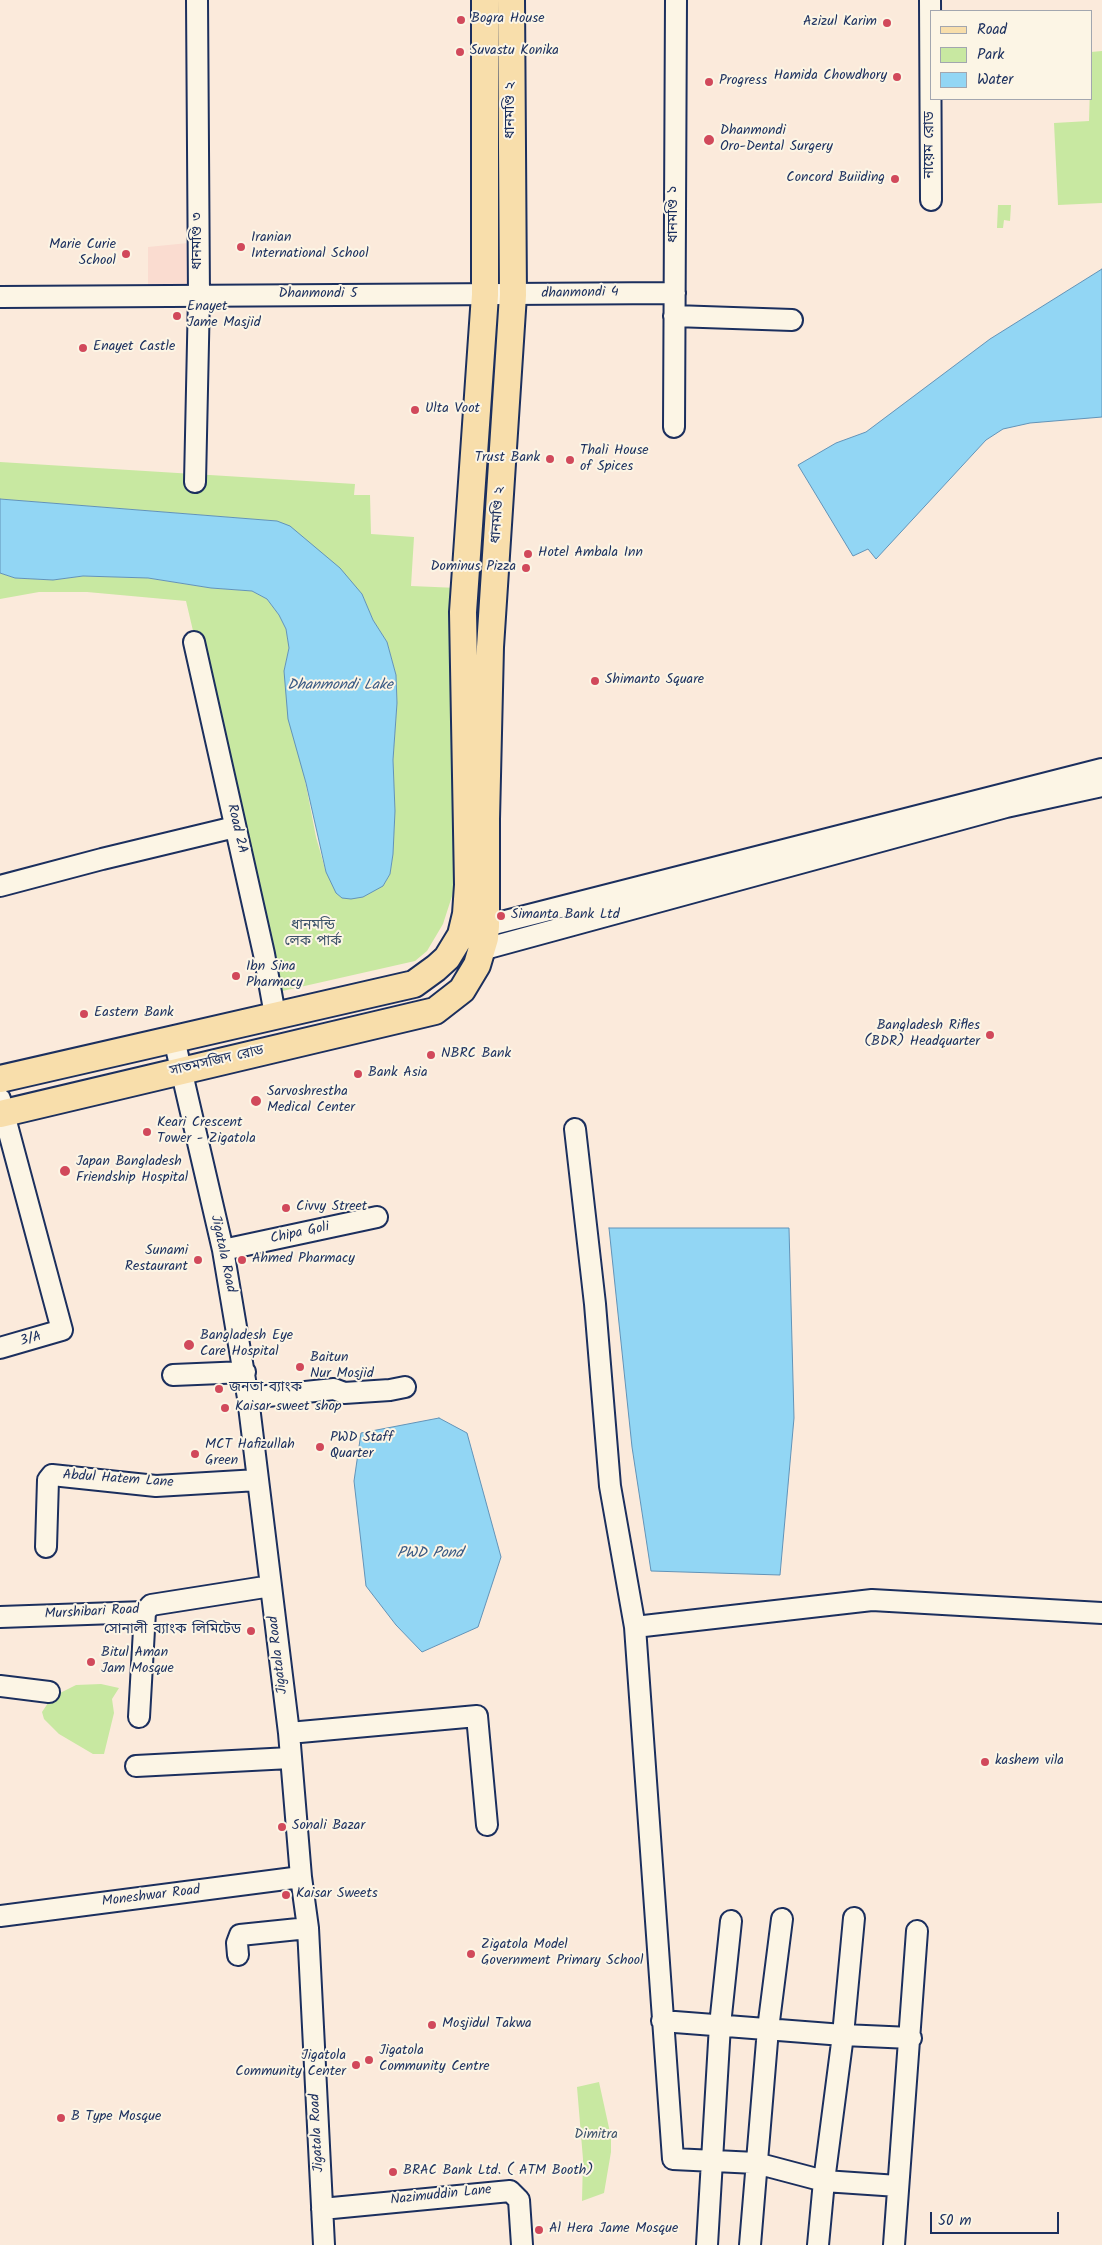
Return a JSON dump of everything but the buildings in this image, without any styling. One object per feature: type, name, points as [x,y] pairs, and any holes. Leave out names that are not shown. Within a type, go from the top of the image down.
[{"type":"main road","name":"ধানমণ্ডি ২","points":[[476,937],[466,914],[468,885],[464,612],[485,295],[485,0]]},
{"type":"main road","name":"ধানমণ্ডি ২","points":[[435,1011],[462,990],[471,977],[486,819],[490,647],[513,295],[511,0]]},
{"type":"main road","name":"ধানমণ্ডি ২","points":[[275,1015],[414,984],[476,937]]},
{"type":"main road","name":"সাতমসজিদ রোড","points":[[1,1109],[182,1071],[435,1011]]},
{"type":"main road","points":[[0,1079],[275,1015]]},
{"type":"street","name":"ধানমণ্ডি ৩","points":[[195,482],[199,296],[197,0]]},
{"type":"street","name":"ধানমণ্ডি ১","points":[[674,427],[676,0]]},
{"type":"street","name":"নায়েম রোড","points":[[930,100],[931,200]]},
{"type":"street","name":"dhanmondi 4","points":[[485,295],[675,293]]},
{"type":"street","name":"Dhanmondi 5","points":[[0,297],[485,295]]},
{"type":"street","points":[[674,316],[792,320]]},
{"type":"street","name":"Road 2A","points":[[194,642],[236,827],[275,1015]]},
{"type":"street","points":[[476,937],[1004,800],[1102,769]]},
{"type":"street","points":[[1004,800],[1102,786]]},
{"type":"street","points":[[0,886],[236,827]]},
{"type":"street","name":"Jigatala Road","points":[[174,1038],[223,1250],[245,1372],[289,1733],[301,1878],[308,1928],[324,2245]]},
{"type":"street","name":"3/A","points":[[0,1348],[62,1330],[1,1109]]},
{"type":"street","points":[[575,1129],[595,1304],[610,1486],[635,1627],[673,2159],[756,2163],[824,2181],[898,2186]]},
{"type":"street","name":"Chipa Goli","points":[[223,1250],[377,1218]]},
{"type":"street","points":[[173,1375],[245,1372]]},
{"type":"street","points":[[248,1398],[334,1389],[344,1393],[390,1390],[405,1387]]},
{"type":"street","name":"Abdul Hatem Lane","points":[[46,1547],[48,1480],[52,1475],[156,1486],[258,1480]]},
{"type":"street","name":"Murshibari Road","points":[[0,1617],[145,1612],[151,1605],[271,1586]]},
{"type":"street","points":[[635,1627],[872,1600],[1102,1613]]},
{"type":"street","points":[[139,1717],[145,1612]]},
{"type":"street","points":[[0,1686],[49,1692]]},
{"type":"street","points":[[289,1733],[477,1716],[486,1825]]},
{"type":"street","points":[[136,1766],[290,1758]]},
{"type":"street","name":"Moneshwar Road","points":[[0,1916],[301,1878]]},
{"type":"street","points":[[818,2245],[824,2181],[844,2035],[854,1918]]},
{"type":"street","points":[[750,2245],[768,2029],[782,1919]]},
{"type":"street","points":[[708,2245],[720,2025],[731,1922]]},
{"type":"street","points":[[238,1955],[237,1944],[240,1935],[308,1928]]},
{"type":"street","points":[[894,2245],[911,2038],[917,1931]]},
{"type":"street","points":[[662,2020],[844,2035],[911,2038]]},
{"type":"street","name":"Nazimuddin Lane","points":[[322,2209],[510,2190],[518,2200],[522,2241]]},
{"type":"shaded area","points":[[188,243],[188,289],[148,290],[148,247]]},
{"type":"green space","points":[[1102,51],[1102,203],[1058,205],[1054,123],[1089,121],[1090,100],[1092,100],[1092,52]]},
{"type":"green space","points":[[998,205],[1011,205],[1010,221],[1004,220],[1003,228],[997,228]]},
{"type":"green space","name":"ধানমন্ডি লেক পার্ক","points":[[0,462],[355,484],[354,495],[370,495],[371,534],[414,537],[411,586],[458,588],[454,890],[443,924],[427,951],[415,961],[278,992],[186,601],[87,592],[39,592],[0,599],[0,573],[15,578],[53,580],[83,576],[147,578],[211,588],[252,591],[267,599],[279,615],[286,629],[289,648],[284,671],[316,837],[326,872],[383,886],[390,874],[393,854],[395,811],[393,760],[397,703],[396,675],[387,642],[373,620],[362,594],[277,521],[0,499]]},
{"type":"green space","points":[[101,1684],[119,1688],[112,1699],[114,1713],[104,1754],[93,1754],[59,1734],[44,1719],[42,1712],[52,1697],[76,1685]]},
{"type":"green space","name":"Dimitra","points":[[599,2082],[611,2137],[611,2152],[604,2193],[582,2201],[583,2159],[577,2087]]},
{"type":"water","points":[[1102,269],[1102,417],[1030,423],[1003,429],[986,440],[876,559],[868,549],[853,556],[798,465],[836,443],[866,432],[990,339]]},
{"type":"water","name":"Dhanmondi Lake","points":[[0,499],[277,521],[290,526],[340,568],[362,594],[373,620],[387,642],[396,675],[397,703],[393,760],[395,811],[393,854],[390,874],[383,886],[363,897],[342,898],[336,893],[326,872],[306,783],[288,719],[284,671],[289,648],[286,629],[279,615],[267,599],[252,591],[211,588],[148,578],[83,576],[53,580],[15,578],[0,573]]},
{"type":"water","points":[[609,1228],[789,1228],[794,1418],[780,1575],[651,1571],[632,1447]]},
{"type":"water","name":"PWD Pond","points":[[439,1418],[467,1433],[501,1557],[478,1627],[422,1652],[396,1625],[366,1586],[354,1481],[361,1433]]},
{"type":"place","name":"Bogra House","points":[[461,20]]},
{"type":"place","name":"Azizul Karim","points":[[887,23]]},
{"type":"place","name":"Suvastu Konika","points":[[460,52]]},
{"type":"place","name":"Hamida Chowdhory","points":[[897,77]]},
{"type":"place","name":"Progress","points":[[709,82]]},
{"type":"place","name":"Dhanmondi Oro-Dental Surgery","points":[[709,140]]},
{"type":"place","name":"Concord Buiiding","points":[[895,179]]},
{"type":"place","name":"Iranian International School","points":[[241,247]]},
{"type":"place","name":"Marie Curie School","points":[[126,254]]},
{"type":"place","name":"Enayet Jame Masjid","points":[[177,316]]},
{"type":"place","name":"Enayet Castle","points":[[83,348]]},
{"type":"place","name":"Ulta Voot","points":[[415,410]]},
{"type":"place","name":"Trust Bank","points":[[550,459]]},
{"type":"place","name":"Thali House of Spices","points":[[570,460]]},
{"type":"place","name":"Hotel Ambala Inn","points":[[528,554]]},
{"type":"place","name":"Dominus Pizza","points":[[526,568]]},
{"type":"place","name":"Shimanto Square","points":[[595,681]]},
{"type":"place","name":"Simanta Bank Ltd","points":[[501,916]]},
{"type":"place","name":"Ibn Sina Pharmacy","points":[[236,976]]},
{"type":"place","name":"Eastern Bank","points":[[84,1014]]},
{"type":"place","name":"Bangladesh Rifles (BDR) Headquarter","points":[[990,1035]]},
{"type":"place","name":"NBRC Bank","points":[[431,1055]]},
{"type":"place","name":"Bank Asia","points":[[358,1074]]},
{"type":"place","name":"Sarvoshrestha Medical Center","points":[[256,1101]]},
{"type":"place","name":"Keari Crescent Tower - Zigatola","points":[[147,1132]]},
{"type":"place","name":"Japan Bangladesh Friendship Hospital","points":[[65,1171]]},
{"type":"place","name":"Civvy Street","points":[[286,1208]]},
{"type":"place","name":"Sunami Restaurant","points":[[198,1260]]},
{"type":"place","name":"Ahmed Pharmacy","points":[[242,1260]]},
{"type":"place","name":"Bangladesh Eye Care Hospital","points":[[189,1345]]},
{"type":"place","name":"Baitun Nur Mosjid","points":[[300,1367]]},
{"type":"place","name":"জনতা ব্যাংক","points":[[219,1389]]},
{"type":"place","name":"Kaisar sweet shop","points":[[225,1408]]},
{"type":"place","name":"PWD Staff Quarter","points":[[320,1447]]},
{"type":"place","name":"MCT Hafizullah Green","points":[[195,1454]]},
{"type":"place","name":"সোনালী ব্যাংক লিমিটেড","points":[[251,1631]]},
{"type":"place","name":"Bitul Aman Jam Mosque","points":[[91,1662]]},
{"type":"place","name":"kashem vila","points":[[985,1762]]},
{"type":"place","name":"Sonali Bazar","points":[[282,1827]]},
{"type":"place","name":"Kaisar Sweets","points":[[286,1895]]},
{"type":"place","name":"Zigatola Model Government Primary School","points":[[471,1954]]},
{"type":"place","name":"Mosjidul Takwa","points":[[432,2025]]},
{"type":"place","name":"Jigatola Community Centre","points":[[369,2060]]},
{"type":"place","name":"Jigatola Community Center","points":[[356,2065]]},
{"type":"place","name":"B Type Mosque","points":[[61,2118]]},
{"type":"place","name":"BRAC Bank Ltd. ( ATM Booth)","points":[[393,2172]]},
{"type":"place","name":"Al Hera Jame Mosque","points":[[539,2230]]}]
